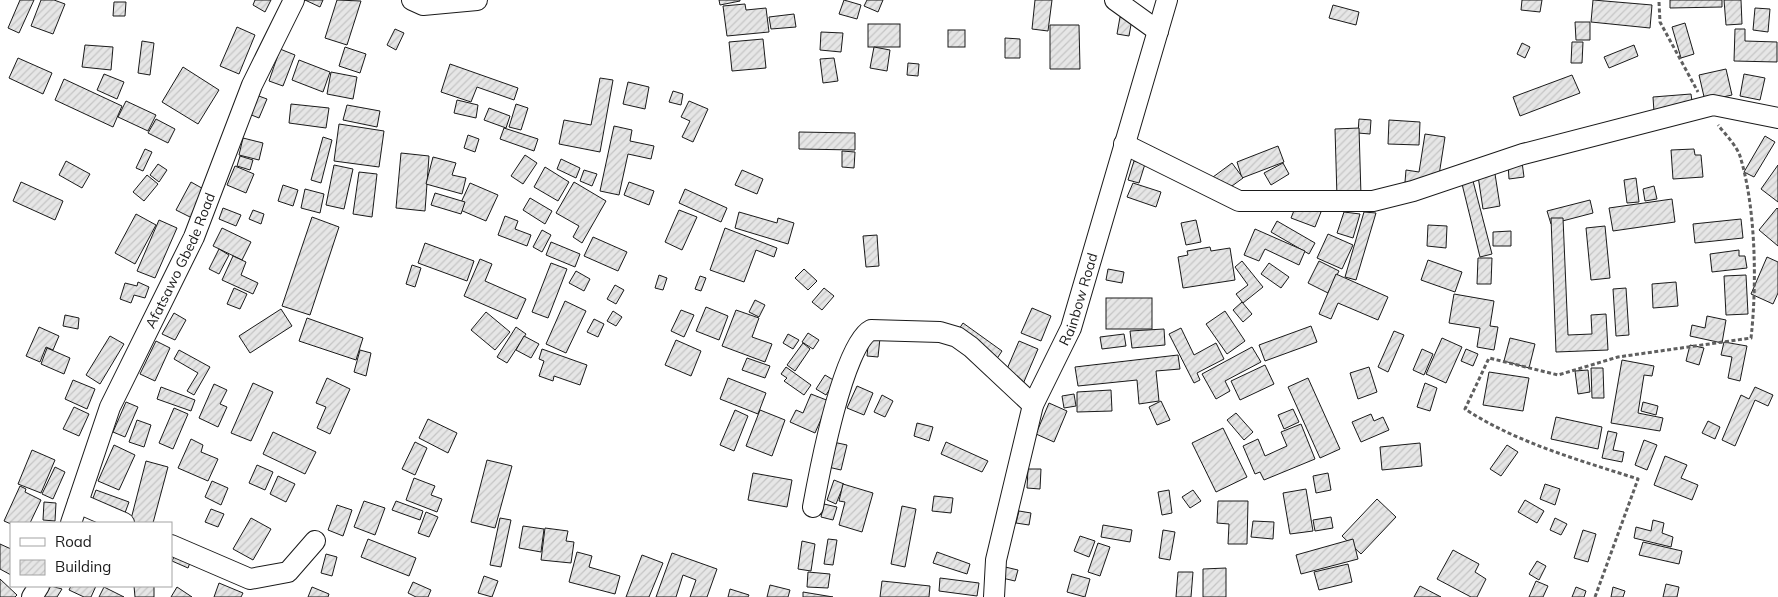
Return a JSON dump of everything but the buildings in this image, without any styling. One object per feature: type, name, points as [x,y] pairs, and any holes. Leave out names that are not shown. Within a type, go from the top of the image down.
[{"type":"street","name":"Afatsawo Gbede Road","points":[[71,522],[110,407],[194,237],[252,85],[294,0]]},
{"type":"street","points":[[412,0],[423,5],[476,0]]},
{"type":"street","points":[[1115,0],[1158,31]]},
{"type":"street","name":"Rainbow Road","points":[[994,597],[996,560],[1033,405],[1070,328],[1167,0]]},
{"type":"street","points":[[1124,144],[1240,201],[1373,201],[1413,191],[1523,154],[1713,105],[1778,118]]},
{"type":"street","points":[[813,507],[828,430],[844,381],[865,334],[871,330],[940,332],[957,337],[971,347],[1033,405]]},
{"type":"street","points":[[78,503],[122,522]]},
{"type":"street","points":[[172,544],[250,579],[288,572],[315,541]]},
{"type":"path","points":[[1595,597],[1638,479],[1523,440],[1482,420],[1465,409],[1489,358],[1558,375],[1618,357],[1751,338],[1755,304],[1751,210],[1739,154],[1706,107],[1660,22],[1659,2]]}]
